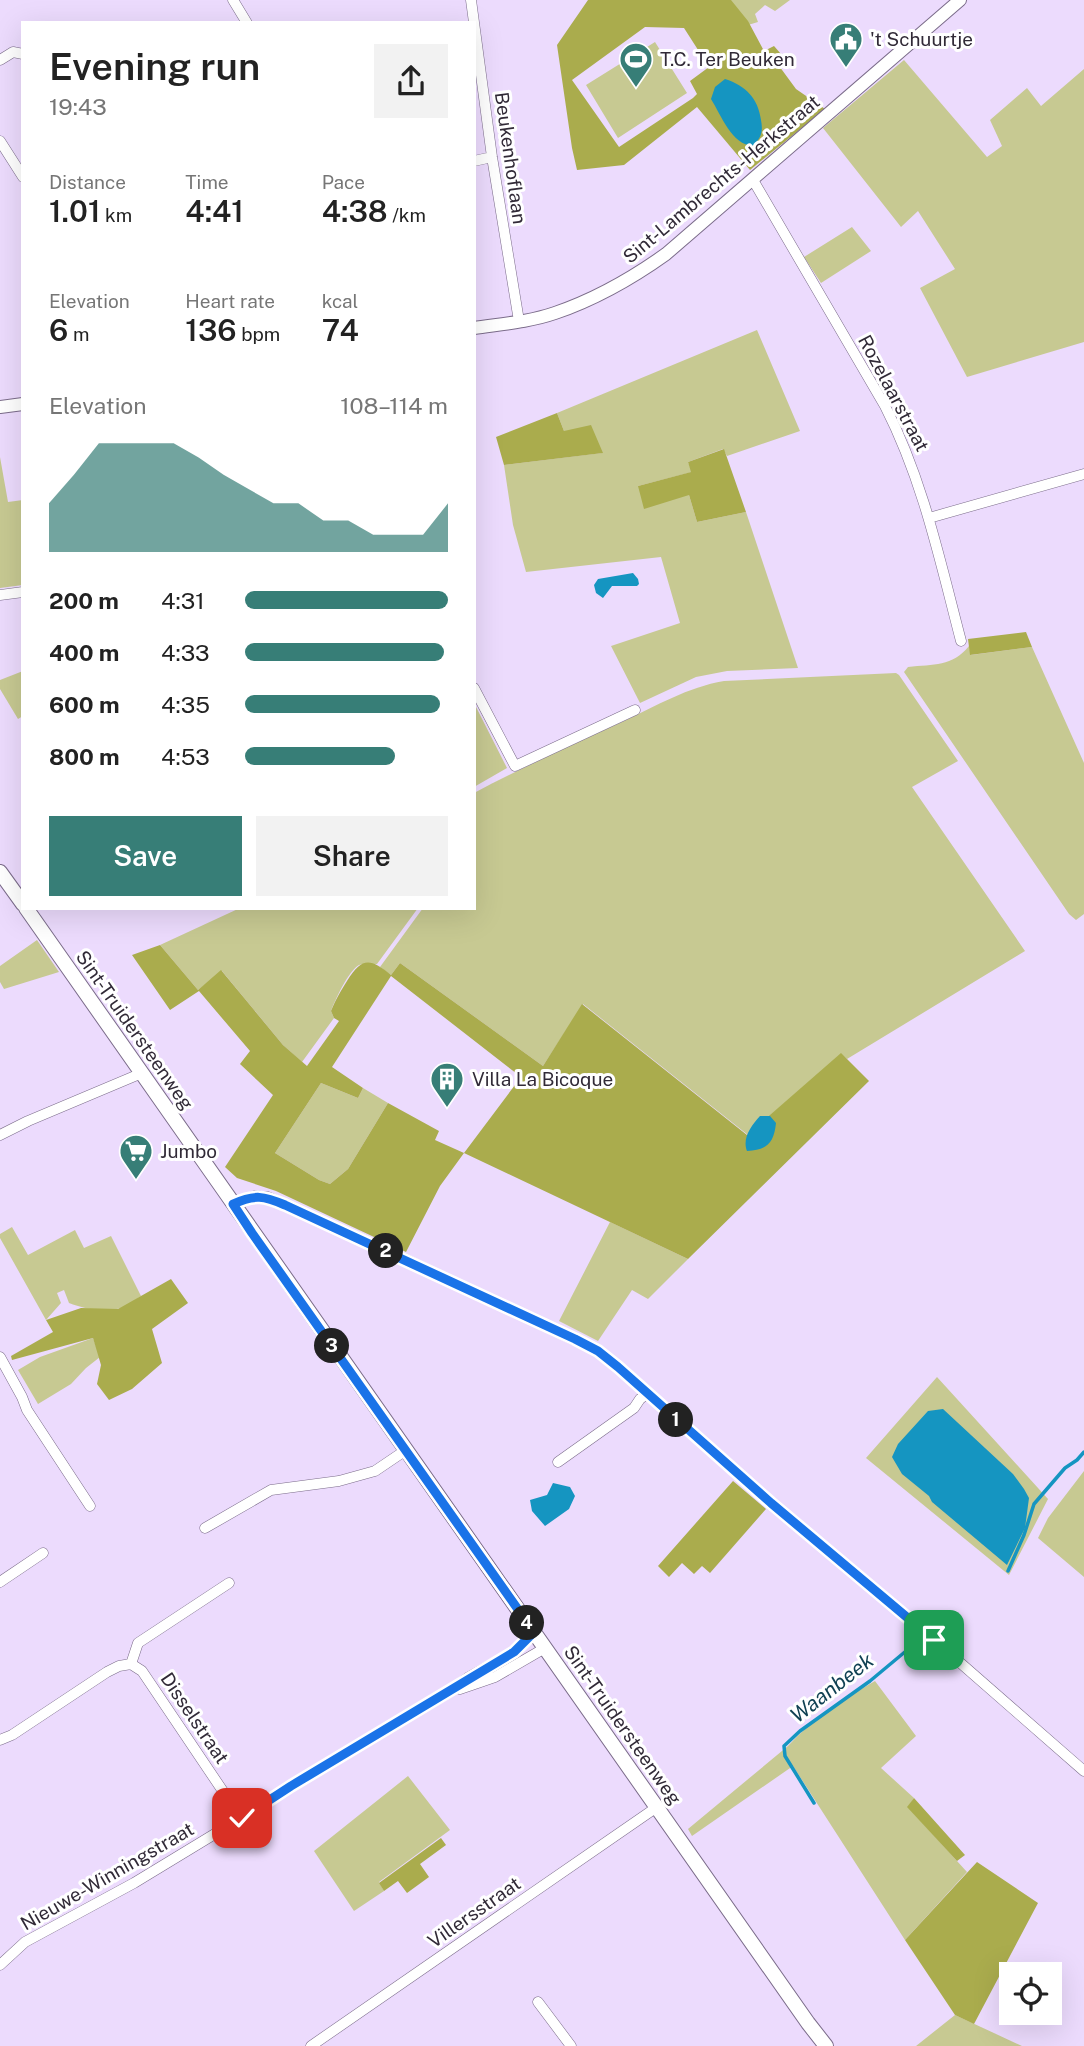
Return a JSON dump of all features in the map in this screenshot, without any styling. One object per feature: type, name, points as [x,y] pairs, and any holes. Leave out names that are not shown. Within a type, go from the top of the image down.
[{"type":"main road","name":"Sint-Truidersteenweg","points":[[0,872],[21,902]]},
{"type":"main road","name":"Sint-Truidersteenweg","points":[[27,910],[824,2046]]},
{"type":"street","points":[[233,0],[246,21]]},
{"type":"street","name":"Beukenhoflaan","points":[[471,0],[474,21]]},
{"type":"street","name":"Sint-Lambrechts-Herkstraat","points":[[476,328],[553,314],[627,281],[666,254],[961,0]]},
{"type":"street","name":"Beukenhoflaan","points":[[476,37],[492,157],[519,321]]},
{"type":"street","points":[[0,60],[13,52],[21,54]]},
{"type":"street","points":[[0,141],[21,174]]},
{"type":"street","points":[[476,161],[492,157]]},
{"type":"street","name":"Rozelaarstraat","points":[[753,180],[903,439],[929,518],[961,641]]},
{"type":"street","points":[[0,407],[21,404]]},
{"type":"street","points":[[929,518],[1084,474]]},
{"type":"street","points":[[0,595],[21,592]]},
{"type":"street","points":[[476,692],[515,766],[635,710]]},
{"type":"street","points":[[0,1135],[142,1073]]},
{"type":"street","points":[[233,1204],[255,1196],[268,1197],[591,1348],[618,1367],[771,1503],[925,1632],[1084,1771]]},
{"type":"street","points":[[0,1357],[27,1410],[90,1506]]},
{"type":"street","points":[[558,1462],[634,1409],[647,1394]]},
{"type":"street","points":[[205,1528],[271,1490],[339,1481],[376,1471],[406,1450]]},
{"type":"street","points":[[0,1582],[43,1553]]},
{"type":"street","points":[[0,1740],[12,1735],[107,1672],[131,1664],[138,1643],[229,1583]]},
{"type":"street","name":"Nieuwe-Winningstraat","points":[[0,1965],[25,1942],[242,1818],[449,1692],[469,1677],[514,1652],[534,1632]]},
{"type":"street","name":"Nieuwe-Winningstraat","points":[[449,1692],[495,1677],[545,1648]]},
{"type":"street","name":"Disselstraat","points":[[131,1664],[142,1671],[242,1818]]},
{"type":"street","name":"Villersstraat","points":[[310,2046],[657,1808]]},
{"type":"street","points":[[538,2002],[571,2046]]},
{"type":"green space","points":[[729,0],[790,0],[775,11],[765,5],[755,14],[758,22],[748,25]]},
{"type":"green space","name":"T.C. Ter Beuken","points":[[655,42],[687,93],[618,138],[586,85]]},
{"type":"green space","points":[[904,60],[987,157],[1002,146],[990,120],[1027,88],[1041,106],[1084,69],[1084,342],[967,377],[920,288],[955,269],[918,211],[901,227],[823,128]]},
{"type":"green space","points":[[852,227],[871,251],[821,283],[804,257]]},
{"type":"green space","points":[[757,330],[800,431],[727,456],[723,449],[688,462],[692,472],[638,486],[689,495],[697,522],[746,512],[798,668],[727,671],[696,677],[640,703],[611,646],[680,623],[661,557],[526,572],[513,525],[504,465],[602,453],[564,431],[557,413]]},
{"type":"green space","points":[[0,457],[8,502],[21,500],[21,585],[0,588]]},
{"type":"green space","points":[[969,646],[971,655],[1032,647],[1084,763],[1084,914],[1076,920],[1069,914],[904,672],[908,667],[949,661]]},
{"type":"green space","points":[[21,672],[21,717],[18,719],[0,689],[0,680]]},
{"type":"green space","points":[[896,673],[899,675],[958,761],[912,787],[1025,951],[847,1059],[841,1054],[748,1135],[583,1004],[543,1066],[400,963],[391,975],[380,967],[422,910],[476,910],[476,792],[672,698],[724,681]]},
{"type":"green space","points":[[476,707],[507,768],[476,786]]},
{"type":"green space","points":[[236,910],[417,910],[377,964],[359,965],[351,973],[331,1011],[334,1018],[302,1062],[283,1045],[222,971],[198,990],[160,945]]},
{"type":"green space","points":[[37,940],[59,972],[4,989],[0,982],[0,966]]},
{"type":"green space","points":[[321,1083],[358,1098],[363,1088],[388,1103],[348,1169],[330,1184],[275,1153]]},
{"type":"green space","points":[[610,1222],[688,1259],[648,1299],[632,1290],[598,1341],[559,1321]]},
{"type":"green space","points":[[12,1227],[28,1255],[75,1230],[84,1248],[111,1236],[141,1296],[121,1308],[88,1309],[69,1303],[64,1290],[57,1293],[61,1303],[46,1320],[0,1238],[0,1234]]},
{"type":"green space","points":[[93,1338],[100,1357],[71,1384],[38,1404],[18,1370],[40,1357]]},
{"type":"green space","points":[[937,1377],[1048,1499],[1009,1575],[866,1458]]},
{"type":"green space","points":[[1084,1471],[1084,1577],[1038,1538],[1048,1518]]},
{"type":"green space","points":[[875,1681],[916,1736],[881,1768],[914,1798],[908,1807],[967,1872],[905,1940],[793,1766],[692,1836],[688,1829],[818,1718]]},
{"type":"green space","points":[[408,1776],[450,1830],[379,1882],[384,1891],[354,1911],[314,1851]]},
{"type":"green space","points":[[955,2015],[1022,2046],[916,2046]]},
{"type":"shaded area","points":[[588,0],[731,0],[748,21],[764,51],[774,46],[781,54],[774,59],[796,89],[825,109],[750,170],[697,107],[624,165],[577,170],[557,45]],"holes":[[[645,27],[684,28],[709,67],[690,81],[697,94],[619,147],[572,80]]]},
{"type":"shaded area","points":[[557,413],[564,431],[591,425],[603,453],[504,465],[496,437]]},
{"type":"shaded area","points":[[724,449],[746,512],[697,522],[689,495],[644,509],[638,486],[691,472],[688,462]]},
{"type":"shaded area","points":[[1026,632],[1032,647],[970,655],[968,639]]},
{"type":"shaded area","points":[[160,945],[198,990],[221,970],[283,1045],[307,1066],[339,1021],[331,1011],[352,973],[362,964],[372,963],[391,975],[400,963],[543,1066],[582,1004],[747,1135],[841,1053],[869,1081],[688,1259],[464,1153],[440,1186],[406,1252],[276,1191],[237,1178],[225,1167],[273,1095],[240,1064],[250,1051],[199,991],[170,1010],[132,955]],"holes":[[[391,976],[521,1077],[464,1153],[435,1140],[439,1131],[388,1103],[348,1169],[330,1184],[275,1153],[321,1083],[358,1098],[363,1088],[332,1067]]]},
{"type":"shaded area","points":[[171,1279],[188,1303],[152,1329],[162,1363],[132,1389],[109,1400],[97,1384],[101,1365],[93,1338],[12,1360],[11,1356],[53,1332],[46,1320],[81,1308],[118,1309]]},
{"type":"shaded area","points":[[733,1481],[766,1509],[710,1573],[702,1566],[694,1574],[682,1563],[669,1577],[658,1566]]},
{"type":"shaded area","points":[[914,1798],[965,1855],[957,1861],[907,1807]]},
{"type":"shaded area","points":[[441,1838],[446,1845],[420,1864],[429,1877],[407,1893],[398,1881],[384,1891],[379,1883]]},
{"type":"shaded area","points":[[977,1862],[1038,1903],[1007,1962],[999,1962],[999,1977],[974,2024],[955,2015],[905,1940]]},
{"type":"water","points":[[725,79],[745,89],[757,105],[762,131],[753,146],[733,135],[711,99],[715,87]]},
{"type":"water","points":[[633,573],[638,579],[637,586],[612,586],[603,598],[596,593],[594,585],[598,579]]},
{"type":"water","points":[[760,1116],[770,1116],[776,1123],[774,1135],[765,1147],[747,1151],[747,1137]]},
{"type":"water","points":[[943,1409],[1013,1474],[1029,1498],[1025,1528],[1007,1565],[902,1474],[892,1457],[898,1444],[928,1411]]},
{"type":"water","points":[[553,1483],[570,1487],[575,1496],[569,1509],[545,1526],[532,1511],[530,1500],[547,1495]]},
{"type":"waterway","name":"Waanbeek","points":[[1008,1571],[1034,1504],[1065,1468],[1084,1452]]},
{"type":"waterway","name":"Waanbeek","points":[[814,1803],[785,1756],[784,1746],[918,1641]]},
{"type":"place","name":"'t Schuurtje","points":[[846,69]]},
{"type":"place","name":"T.C. Ter Beuken","points":[[636,89]]},
{"type":"place","name":"Villa La Bicoque","points":[[447,1109]]},
{"type":"place","name":"Jumbo","points":[[136,1181]]},
{"type":"route","points":[[242,1818],[449,1692],[469,1677],[514,1652],[534,1632],[233,1204],[255,1196],[268,1197],[598,1351],[771,1503],[934,1640]]}]
